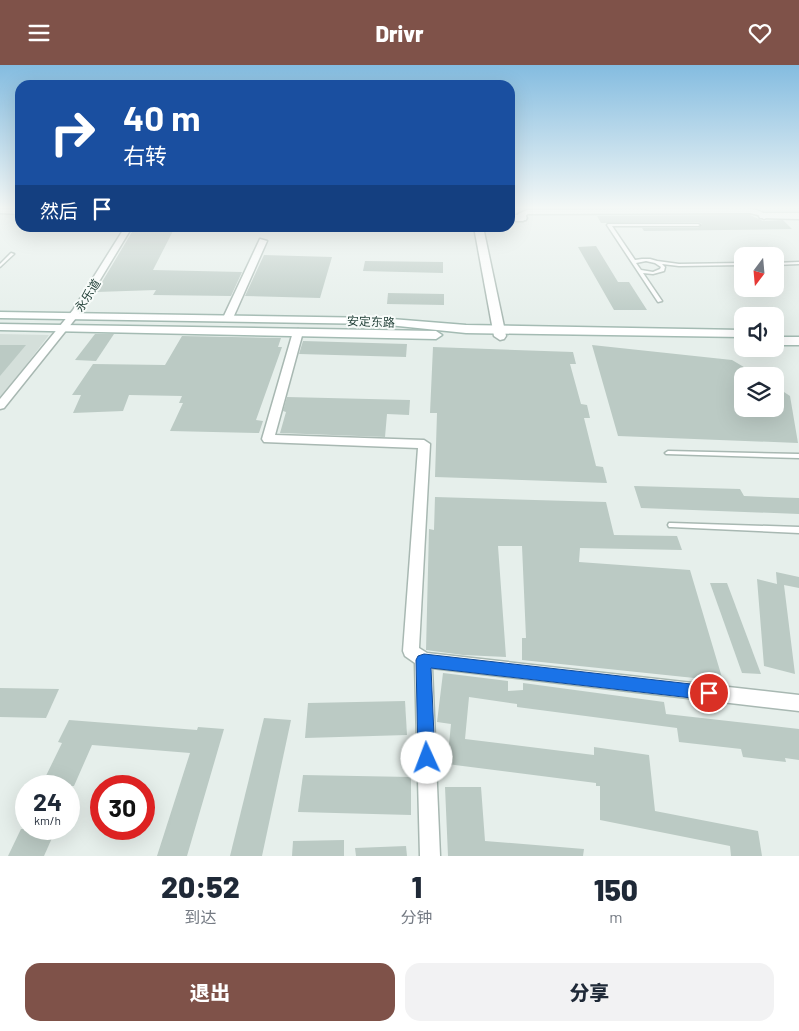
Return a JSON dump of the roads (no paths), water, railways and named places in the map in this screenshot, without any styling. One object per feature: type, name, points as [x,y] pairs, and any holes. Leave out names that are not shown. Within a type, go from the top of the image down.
[{"type":"main road","points":[[478,246],[496,333]]},
{"type":"main road","points":[[481,246],[496,333]]},
{"type":"main road","name":"安定东路","points":[[0,315],[379,321],[496,333],[734,341]]},
{"type":"main road","name":"安定东路","points":[[0,327],[60,332],[298,331],[734,334]]},
{"type":"main road","points":[[784,334],[799,335]]},
{"type":"main road","points":[[784,341],[799,341]]},
{"type":"street","name":"永乐道","points":[[0,405],[73,317],[117,246]]},
{"type":"street","points":[[228,319],[261,246]]},
{"type":"street","points":[[298,331],[268,439],[424,444],[411,651],[424,660],[799,703]]},
{"type":"street","points":[[424,660],[430,856]]},
{"type":"lane","points":[[623,246],[660,301]]},
{"type":"lane","points":[[0,266],[12,255]]},
{"type":"lane","points":[[634,262],[644,260],[679,265],[734,264]]},
{"type":"lane","points":[[656,262],[662,265],[664,269]]},
{"type":"lane","points":[[784,263],[799,263]]},
{"type":"lane","points":[[640,271],[660,272],[679,265]]},
{"type":"lane","points":[[668,453],[799,456]]},
{"type":"lane","points":[[671,525],[799,530]]}]
